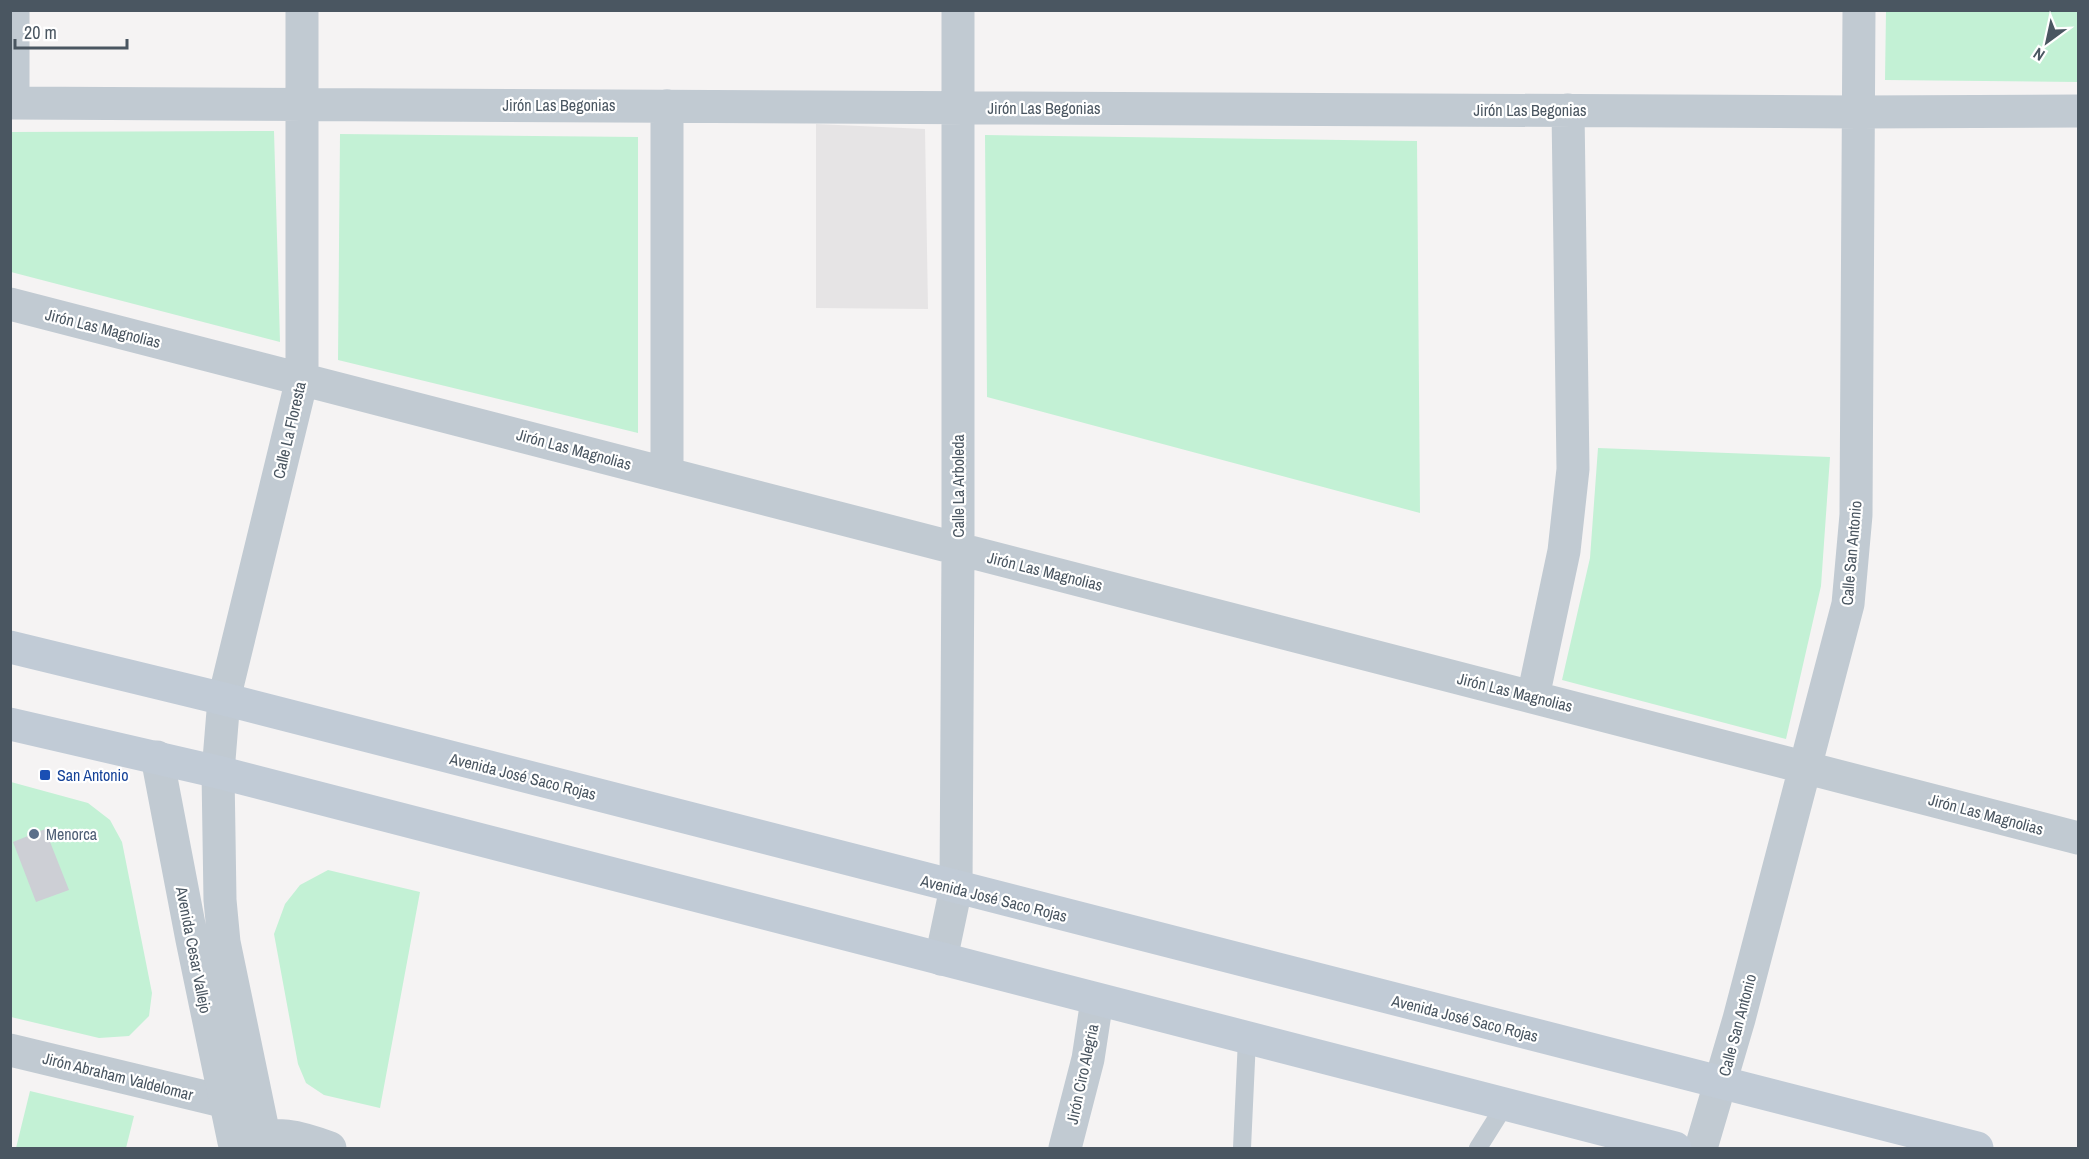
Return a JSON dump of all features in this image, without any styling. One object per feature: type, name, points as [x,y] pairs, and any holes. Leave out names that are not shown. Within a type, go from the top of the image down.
[{"type":"main road","name":"Avenida José Saco Rojas","points":[[10,647],[224,699],[1977,1149]]},
{"type":"main road","points":[[10,724],[218,772],[1675,1149]]},
{"type":"street","points":[[12,103],[13,10]]},
{"type":"street","name":"Calle La Floresta","points":[[218,772],[224,699],[302,379],[302,10]]},
{"type":"street","name":"Calle La Arboleda","points":[[941,959],[956,888],[958,10]]},
{"type":"street","name":"Calle San Antonio","points":[[1701,1149],[1721,1083],[1848,604],[1856,515],[1859,10]]},
{"type":"street","name":"Jirón Las Begonias","points":[[12,103],[1858,112],[2079,111]]},
{"type":"street","points":[[667,106],[667,473]]},
{"type":"street","points":[[1533,697],[1564,551],[1573,469],[1568,110]]},
{"type":"street","name":"Jirón Las Magnolias","points":[[10,304],[2079,838]]},
{"type":"street","name":"Avenida Cesar Vallejo","points":[[157,757],[226,1102],[239,1142]]},
{"type":"street","name":"Avenida Cesar Vallejo","points":[[218,772],[220,900],[239,1142]]},
{"type":"street","name":"Jirón Ciro Alegria","points":[[1065,1149],[1088,1059],[1097,1000]]},
{"type":"street","name":"Jirón Abraham Valdelomar","points":[[10,1050],[226,1102]]},
{"type":"street","points":[[239,1142],[300,1137],[330,1149]]},
{"type":"lane","points":[[1242,1149],[1247,1038]]},
{"type":"lane","points":[[1478,1149],[1505,1105]]},
{"type":"shaded area","points":[[816,124],[925,129],[928,309],[816,308]]},
{"type":"green space","points":[[1886,11],[2078,11],[2078,82],[1885,80]]},
{"type":"green space","points":[[274,131],[280,342],[11,272],[11,132]]},
{"type":"green space","points":[[340,134],[638,137],[638,433],[338,360]]},
{"type":"green space","points":[[985,135],[1417,141],[1420,513],[987,397]]},
{"type":"green space","points":[[1598,448],[1830,457],[1821,586],[1786,739],[1562,680],[1590,558]]},
{"type":"green space","points":[[11,782],[88,803],[110,820],[122,842],[152,993],[149,1016],[129,1036],[99,1038],[11,1017]]},
{"type":"green space","points":[[328,870],[420,892],[380,1108],[324,1095],[306,1083],[298,1064],[274,934],[285,904],[300,885]]},
{"type":"green space","points":[[30,1091],[134,1116],[126,1148],[16,1148]]},
{"type":"building","points":[[45,829],[69,890],[36,902],[13,842]]},
{"type":"place","name":"San Antonio","points":[[45,775]]},
{"type":"place","name":"Menorca","points":[[34,834]]}]
